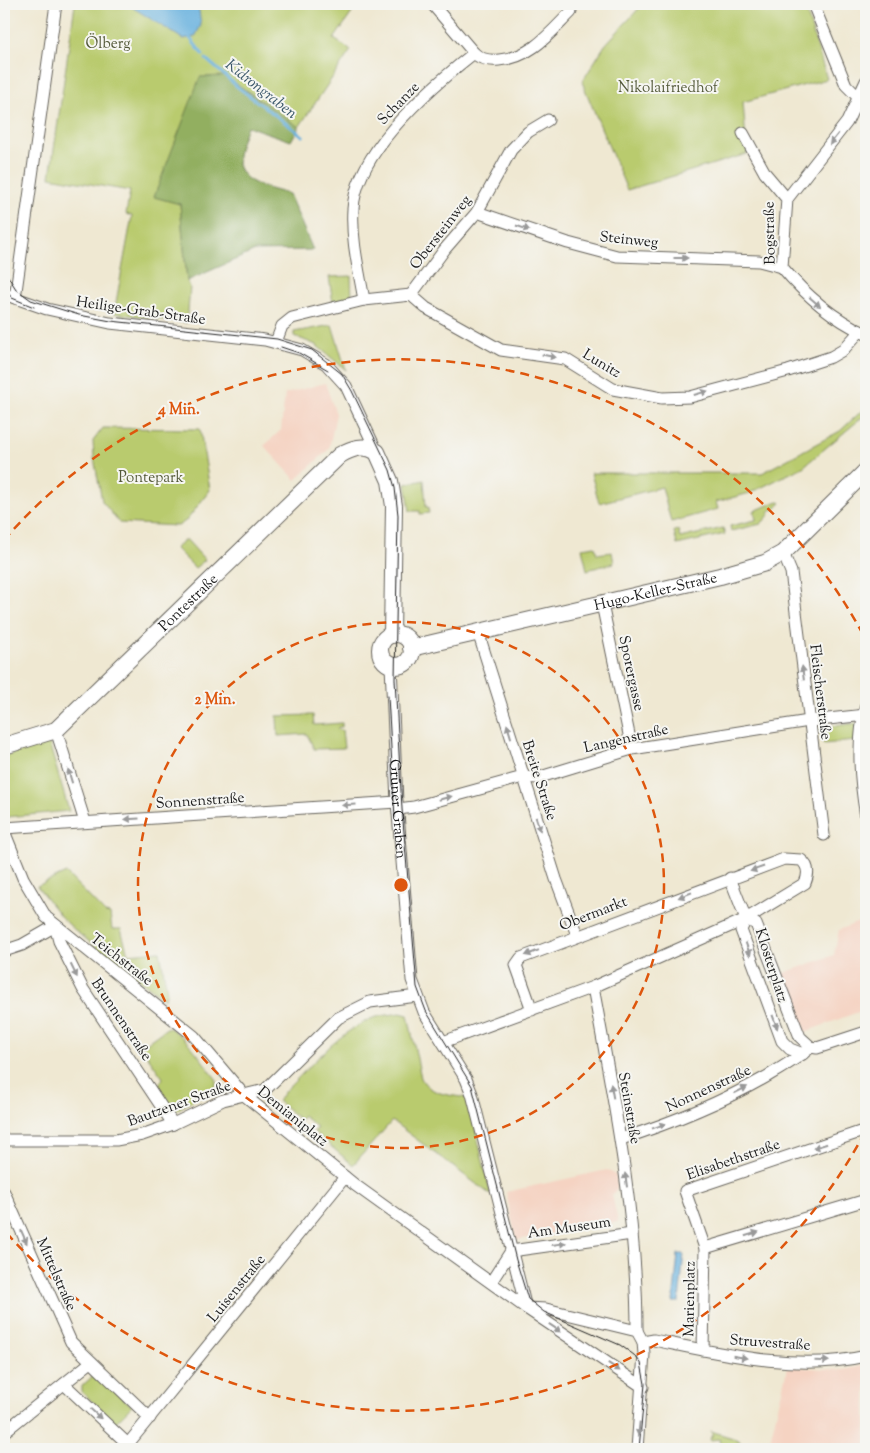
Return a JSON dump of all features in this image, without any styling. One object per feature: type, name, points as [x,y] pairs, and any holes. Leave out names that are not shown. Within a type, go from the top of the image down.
[{"type":"street","points":[[9,296],[56,4]]},
{"type":"street","points":[[432,4],[474,53],[485,60],[506,60],[536,47],[571,12]]},
{"type":"street","points":[[813,4],[846,85],[858,97]]},
{"type":"street","name":"Schanze","points":[[364,300],[352,211],[358,185],[365,169],[391,130],[455,68],[474,53]]},
{"type":"street","points":[[787,199],[847,122],[866,81]]},
{"type":"street","name":"Obersteinweg","points":[[411,295],[445,249],[477,212],[511,150],[528,132],[548,120]]},
{"type":"street","name":"Bogstraße","points":[[743,133],[765,173],[787,199],[782,267],[800,289],[828,314],[863,333]]},
{"type":"street","name":"Steinweg","points":[[477,212],[568,244],[617,256],[759,261],[782,267]]},
{"type":"street","points":[[276,342],[282,326],[292,318],[364,300],[411,295]]},
{"type":"street","name":"Lunitz","points":[[411,295],[433,312],[501,350],[565,360],[613,389],[676,399],[788,371],[832,357],[863,333]]},
{"type":"street","name":"Heilige-Grab-Straße","points":[[9,296],[47,309],[110,323],[276,342],[310,354],[338,376],[346,386],[370,450]]},
{"type":"street","name":"Pontestraße","points":[[4,746],[56,730],[340,455],[349,450],[370,450]]},
{"type":"street","points":[[370,450],[390,481],[394,506],[392,635]]},
{"type":"street","name":"Hugo-Keller-Straße","points":[[411,648],[738,572],[765,563],[783,553],[866,470]]},
{"type":"street","name":"Fleischerstraße","points":[[783,553],[791,572],[824,836]]},
{"type":"street","name":"Sporergasse","points":[[602,604],[632,749]]},
{"type":"street","name":"Breite Straße","points":[[478,632],[523,777],[577,935]]},
{"type":"street","points":[[399,634],[406,638],[411,648],[407,661],[399,665],[391,665],[384,660],[380,651],[382,642],[392,635],[399,634]]},
{"type":"street","name":"Grüner Graben","points":[[391,665],[398,806],[411,971],[417,996],[472,1094],[511,1251]]},
{"type":"street","points":[[865,712],[860,779],[866,817]]},
{"type":"street","name":"Langenstraße","points":[[398,806],[414,807],[523,777],[537,778],[632,749],[865,712]]},
{"type":"street","points":[[56,730],[84,822]]},
{"type":"street","name":"Sonnenstraße","points":[[4,829],[84,822],[398,806]]},
{"type":"street","name":"Teichstraße","points":[[4,829],[23,878],[46,917],[194,1036],[244,1095]]},
{"type":"street","name":"Obermarkt","points":[[443,1042],[532,1010],[593,987],[746,919],[804,883],[807,878],[806,866],[800,860],[784,859],[577,935],[521,958],[517,962],[532,1010]]},
{"type":"street","points":[[730,878],[746,919]]},
{"type":"street","name":"Klosterplatz","points":[[746,919],[756,924],[807,1051],[790,1049],[782,1041],[741,930],[746,919]]},
{"type":"street","points":[[4,951],[22,946],[55,926]]},
{"type":"street","name":"Brunnenstraße","points":[[55,926],[60,941],[83,989],[173,1124]]},
{"type":"street","name":"Steinstraße","points":[[593,987],[620,1139],[632,1234]]},
{"type":"street","name":"Demianiplatz","points":[[244,1095],[265,1090],[338,1018],[370,1002],[417,996]]},
{"type":"street","points":[[807,1051],[866,1032]]},
{"type":"street","name":"Nonnenstraße","points":[[620,1139],[659,1127],[724,1099],[807,1051]]},
{"type":"street","name":"Demianiplatz","points":[[244,1095],[345,1177],[526,1308],[643,1387]]},
{"type":"street","name":"Bautzener Straße","points":[[4,1140],[116,1140],[142,1136],[173,1124],[223,1100],[244,1095]]},
{"type":"street","name":"Elisabethstraße","points":[[705,1248],[685,1190],[866,1130]]},
{"type":"street","name":"Luisenstraße","points":[[130,1447],[150,1418],[345,1177]]},
{"type":"street","name":"Mittelstraße","points":[[4,1192],[71,1342],[150,1418]]},
{"type":"street","points":[[705,1248],[866,1200]]},
{"type":"street","points":[[632,1234],[637,1330],[643,1342],[643,1387],[637,1449]]},
{"type":"street","name":"Am Museum","points":[[511,1251],[632,1234]]},
{"type":"street","name":"Marienplatz","points":[[704,1350],[705,1248]]},
{"type":"street","points":[[491,1282],[511,1251]]},
{"type":"street","points":[[511,1251],[526,1308],[546,1309],[637,1330]]},
{"type":"street","name":"Struvestraße","points":[[643,1342],[654,1340],[743,1358],[845,1361],[866,1356]]},
{"type":"street","points":[[4,1432],[91,1362]]},
{"type":"street","points":[[64,1384],[130,1447]]},
{"type":"shaded area","points":[[325,383],[336,414],[329,449],[296,480],[264,446],[281,430],[285,394]]},
{"type":"shaded area","points":[[866,919],[866,1009],[805,1032],[795,1015],[781,974],[834,955],[839,930]]},
{"type":"shaded area","points":[[607,1170],[616,1175],[618,1187],[612,1195],[618,1222],[516,1240],[506,1192]]},
{"type":"shaded area","points":[[866,1365],[866,1449],[768,1449],[787,1369],[793,1367],[844,1370]]},
{"type":"green space","name":"Ölberg","points":[[75,4],[358,4],[334,39],[351,50],[299,127],[225,76],[155,197],[180,204],[187,281],[190,287],[187,323],[114,313],[132,216],[126,214],[130,191],[50,177]]},
{"type":"green space","name":"Nikolaifriedhof","points":[[643,4],[804,4],[827,79],[743,102],[747,154],[627,190],[582,82],[605,45]]},
{"type":"green space","points":[[225,76],[299,127],[291,141],[247,126],[240,144],[238,165],[242,173],[255,183],[289,194],[313,250],[255,251],[187,281],[180,204],[154,197],[200,77]]},
{"type":"green space","points":[[351,276],[352,299],[333,303],[329,277]]},
{"type":"green space","points":[[332,325],[346,370],[316,345],[294,336],[294,332]]},
{"type":"green space","points":[[866,407],[865,415],[803,467],[750,493],[716,502],[718,509],[671,522],[662,487],[599,503],[591,473],[762,473],[840,431]]},
{"type":"green space","name":"Pontepark","points":[[103,428],[200,429],[210,490],[187,520],[178,526],[119,523],[102,501],[94,458],[93,441]]},
{"type":"green space","points":[[424,480],[426,507],[428,507],[429,513],[420,514],[420,511],[410,511],[406,484]]},
{"type":"green space","points":[[778,501],[781,503],[769,512],[770,514],[761,524],[731,531],[730,526],[756,520],[754,511]]},
{"type":"green space","points":[[723,528],[725,534],[677,545],[674,531],[678,530],[680,538]]},
{"type":"green space","points":[[186,539],[205,560],[195,568],[175,548]]},
{"type":"green space","points":[[595,546],[597,554],[612,552],[614,563],[587,570],[582,548]]},
{"type":"green space","points":[[313,715],[314,725],[342,723],[342,727],[338,727],[338,730],[342,730],[344,748],[314,749],[307,734],[278,736],[277,716]]},
{"type":"green space","points":[[857,723],[855,741],[823,744],[819,728]]},
{"type":"green space","points":[[49,743],[69,811],[7,817],[4,805],[4,758],[7,755]]},
{"type":"green space","points":[[66,873],[105,913],[110,914],[112,929],[121,929],[128,954],[160,951],[167,991],[165,999],[78,933],[61,917],[37,886]]},
{"type":"green space","points":[[400,1013],[408,1015],[421,1078],[425,1084],[441,1093],[468,1098],[491,1195],[392,1121],[353,1165],[314,1132],[317,1127],[303,1116],[300,1120],[278,1101],[284,1092],[315,1061],[348,1032],[373,1018]]},
{"type":"green space","points":[[168,1027],[189,1044],[217,1080],[215,1088],[171,1113],[157,1088],[163,1078],[141,1047]]},
{"type":"green space","points":[[97,1375],[132,1406],[115,1423],[82,1392],[82,1386],[93,1376]]},
{"type":"green space","points":[[711,1431],[739,1440],[740,1449],[724,1449],[726,1447],[719,1442],[720,1439],[710,1440],[711,1436],[714,1436]]},
{"type":"water","points":[[127,4],[198,4],[201,25],[195,37],[183,39]]},
{"type":"water","points":[[678,1254],[684,1254],[679,1302],[673,1302]]},
{"type":"waterway","name":"Kidrongraben","points":[[190,38],[203,55]]},
{"type":"waterway","name":"Kidrongraben","points":[[206,59],[239,88],[303,136]]},
{"type":"tram line","points":[[4,270],[16,289],[31,300],[79,315],[111,321],[277,339],[312,350],[342,374],[352,391],[390,470],[395,488],[398,515],[395,679],[402,809],[417,987],[426,1011],[472,1086],[516,1260],[528,1299],[544,1312],[620,1345],[634,1355],[641,1363],[645,1384],[639,1449]]},
{"type":"tram line","points":[[4,288],[12,298],[34,307]]},
{"type":"tram line","points":[[281,347],[299,353],[328,370]]},
{"type":"tram line","points":[[388,696],[395,818]]}]
